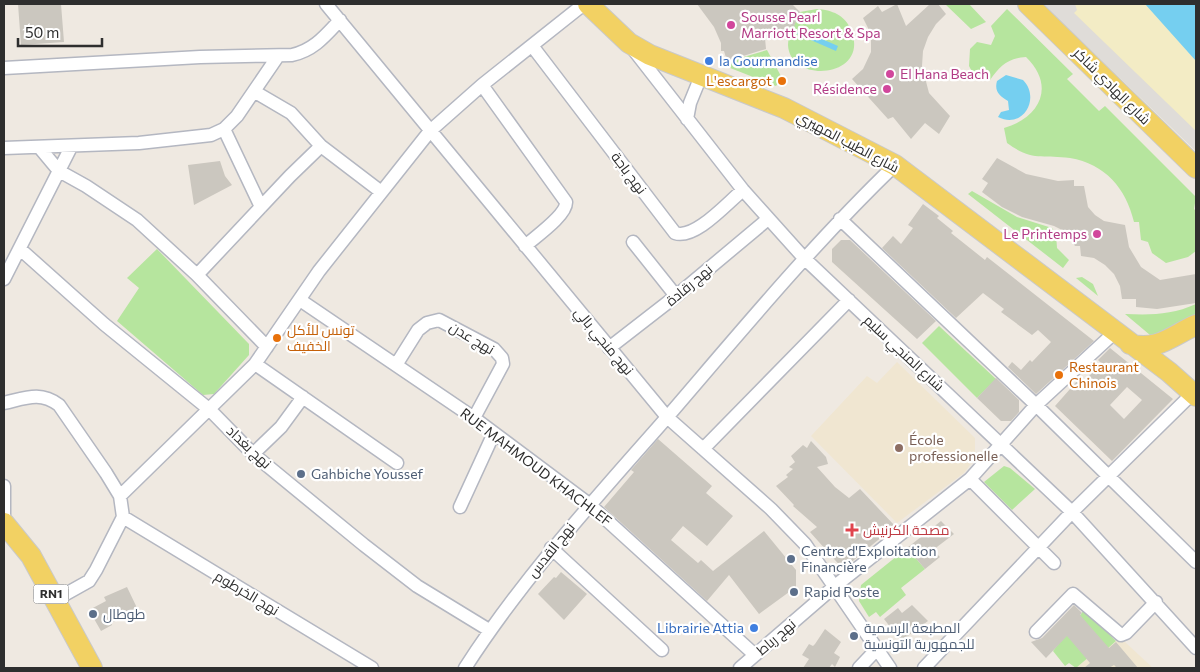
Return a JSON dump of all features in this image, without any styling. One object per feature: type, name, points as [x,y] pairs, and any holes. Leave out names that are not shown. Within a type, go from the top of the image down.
[{"type":"main road","name":"شارع الطيب المهيري","points":[[586,4],[629,43],[650,55],[784,108],[895,165],[1121,338],[1169,372],[1194,394]]},
{"type":"main road","name":"شارع الهادي شاكر","points":[[1028,4],[1196,168]]},
{"type":"main road","points":[[1121,338],[1144,347],[1159,345],[1196,325]]},
{"type":"main road","points":[[1169,372],[1168,360],[1173,348],[1196,334]]},
{"type":"main road","name":"RN1","points":[[4,523],[31,556],[92,668]]},
{"type":"street","name":"نهج منجي بالي","points":[[326,4],[667,417],[771,509],[806,544],[890,668]]},
{"type":"street","points":[[120,496],[255,364],[319,271],[380,191],[430,132],[482,85],[586,4]]},
{"type":"street","points":[[4,68],[190,57],[278,56],[306,52],[317,45],[340,20]]},
{"type":"street","name":"شارع المنجي سليم","points":[[629,43],[742,190],[804,258],[1072,512],[1196,648]]},
{"type":"street","name":"نهج باجة","points":[[533,47],[675,233],[685,235],[698,229],[742,190]]},
{"type":"street","points":[[4,148],[71,147],[197,138],[224,129],[255,92],[278,56]]},
{"type":"street","points":[[687,119],[690,103],[701,76]]},
{"type":"street","points":[[482,85],[566,202],[566,206],[561,214],[524,246]]},
{"type":"street","points":[[255,92],[291,113],[321,146],[380,191]]},
{"type":"street","points":[[224,129],[261,206]]},
{"type":"street","points":[[197,275],[261,206],[321,146]]},
{"type":"street","points":[[39,147],[59,171],[86,186],[137,220],[197,275],[267,347]]},
{"type":"street","points":[[4,278],[71,147]]},
{"type":"street","name":"نهج القدس","points":[[465,668],[490,630],[551,548],[804,258],[895,165]]},
{"type":"street","name":"نهج رقادة","points":[[610,348],[768,219]]},
{"type":"street","points":[[840,220],[1109,475],[1196,562]]},
{"type":"street","points":[[633,242],[676,296]]},
{"type":"street","name":"نهج بغداد","points":[[20,249],[104,324],[210,410],[253,454],[417,586],[490,630]]},
{"type":"street","name":"RUE MAHMOUD KHACHLEF","points":[[300,300],[474,418],[589,504],[755,655]]},
{"type":"street","points":[[703,449],[849,300]]},
{"type":"street","name":"نهج عدن","points":[[396,365],[418,330],[433,320],[445,322],[494,349],[502,358],[503,364],[474,418]]},
{"type":"street","name":"نهج رباط","points":[[740,668],[835,586],[970,479],[1036,405],[1121,338]]},
{"type":"street","points":[[255,364],[397,463]]},
{"type":"street","points":[[924,668],[1072,512],[1194,394]]},
{"type":"street","points":[[4,403],[36,396],[48,397],[59,405],[120,496],[122,517],[89,581],[55,600]]},
{"type":"street","points":[[253,454],[281,427],[303,398]]},
{"type":"street","points":[[460,507],[494,433]]},
{"type":"street","points":[[970,479],[1054,563]]},
{"type":"street","points":[[4,486],[4,523]]},
{"type":"street","name":"نهج الخرطوم","points":[[122,517],[372,668]]},
{"type":"street","points":[[551,548],[662,650]]},
{"type":"street","points":[[1036,632],[1073,594],[1121,635],[1126,633],[1156,602]]},
{"type":"street","points":[[859,668],[877,650]]},
{"type":"shaded area","points":[[1043,4],[1075,4],[1077,10],[1074,13],[1196,131],[1196,151]]},
{"type":"shaded area","name":"École professionelle","points":[[897,362],[975,438],[975,458],[964,473],[897,523],[811,436],[867,376],[877,383]]},
{"type":"shaded area","points":[[1116,641],[1125,642],[1153,668],[1076,668],[1103,645],[1107,649]]},
{"type":"green space","points":[[945,4],[969,4],[986,22],[971,29]]},
{"type":"green space","points":[[817,9],[833,12],[842,17],[851,30],[854,46],[850,58],[840,66],[828,70],[814,70],[802,66],[792,58],[788,45],[791,32],[800,12]]},
{"type":"green space","points":[[1007,9],[1073,74],[1067,79],[1099,111],[1105,106],[1196,197],[1194,209],[1196,211],[1196,251],[1188,257],[1166,263],[1152,253],[1148,242],[1141,240],[1139,222],[1134,222],[1126,198],[1104,172],[1082,161],[1070,158],[1024,153],[1007,143],[1004,128],[1027,117],[1040,100],[1042,90],[1035,68],[1026,57],[1014,59],[1001,67],[990,80],[976,79],[969,66],[970,49],[977,42],[991,45],[995,36],[991,26]]},
{"type":"green space","points":[[767,50],[782,78],[776,86],[720,64]]},
{"type":"green space","points":[[972,191],[1017,217],[1052,228],[1056,234],[1057,248],[1069,260],[1063,268],[968,194]]},
{"type":"green space","points":[[157,249],[249,344],[249,355],[214,394],[203,395],[117,321],[139,288],[127,278]]},
{"type":"green space","points":[[1082,277],[1093,284],[1098,296],[1076,278]]},
{"type":"green space","points":[[1196,304],[1196,316],[1158,336],[1150,335],[1125,314],[1161,314]]},
{"type":"green space","points":[[939,326],[996,379],[977,398],[922,343]]},
{"type":"green space","points":[[1004,466],[1010,468],[1035,489],[1012,510],[984,482]]},
{"type":"green space","points":[[907,548],[925,569],[901,588],[906,595],[880,617],[876,612],[869,617],[859,601],[861,585]]},
{"type":"green space","points":[[1084,610],[1116,641],[1107,649],[1103,645],[1076,668],[1069,663],[1065,666],[1053,651]]},
{"type":"sand","points":[[1043,4],[1145,4],[1150,8],[1196,61],[1196,151]]},
{"type":"water","points":[[1145,4],[1196,4],[1196,61]]},
{"type":"water","points":[[799,29],[838,46],[836,51],[797,34]]},
{"type":"water","points":[[1006,75],[1023,80],[1028,87],[1030,95],[1030,103],[1022,116],[1007,120],[998,117],[1001,112],[1009,110],[1008,101],[1000,95],[996,88],[997,81]]},
{"type":"building","points":[[18,4],[61,4],[64,42],[21,45]]},
{"type":"building","points":[[697,4],[792,4],[800,12],[789,38],[765,38],[766,49],[727,61],[724,51],[721,51],[721,43],[714,27]]},
{"type":"building","name":"El Hana Beach","points":[[897,4],[906,26],[930,4],[938,4],[946,14],[936,24],[928,37],[923,51],[922,66],[929,93],[950,116],[939,134],[925,123],[911,139],[893,117],[888,119],[852,79],[863,69],[871,52],[871,34],[863,18],[878,6],[882,12]]},
{"type":"building","name":"Le Printemps","points":[[997,158],[1026,174],[1058,181],[1074,180],[1074,186],[1084,186],[1088,207],[1095,215],[1104,221],[1125,225],[1129,247],[1141,267],[1160,280],[1196,274],[1196,303],[1157,309],[1136,307],[1136,299],[1122,299],[1120,286],[1114,274],[1094,258],[1081,256],[1080,246],[1075,246],[1066,232],[1054,226],[1022,217],[1002,207],[982,192],[988,183],[982,179]]},
{"type":"building","points":[[220,161],[225,176],[232,185],[194,205],[188,165]]},
{"type":"building","points":[[923,204],[939,216],[937,218],[953,231],[951,233],[985,260],[987,257],[1094,341],[1036,394],[1008,367],[1012,362],[1021,370],[1030,360],[1032,362],[1051,342],[1038,330],[1032,335],[1001,312],[1004,309],[983,293],[956,318],[882,248],[893,236],[901,244],[913,228],[908,225]]},
{"type":"building","points":[[841,240],[850,240],[936,321],[917,339],[832,262],[832,249]]},
{"type":"building","points":[[1110,348],[1173,399],[1112,461],[1055,406],[1078,380],[1082,384],[1101,363],[1098,360]],"holes":[[[1127,387],[1142,400],[1124,419],[1110,405]]]},
{"type":"building","points":[[996,378],[1019,400],[1019,412],[1011,421],[1001,421],[977,398]]},
{"type":"building","points":[[658,439],[712,486],[706,493],[733,516],[707,546],[683,526],[671,540],[698,563],[701,560],[713,571],[764,531],[796,570],[796,587],[759,614],[729,575],[707,601],[604,507],[634,472],[631,470]]},
{"type":"building","points":[[811,441],[826,457],[828,464],[817,467],[835,487],[849,498],[860,489],[895,526],[843,569],[810,532],[817,527],[793,506],[776,486],[788,477],[786,475],[793,469],[789,467],[795,462],[791,456],[803,445],[807,448]]},
{"type":"building","points":[[941,521],[954,534],[933,550],[940,557],[925,569],[907,548]]},
{"type":"building","points":[[561,572],[587,594],[564,620],[538,594]]},
{"type":"building","points":[[127,587],[138,610],[111,623],[112,625],[101,631],[89,610],[106,601],[104,597]]},
{"type":"building","points":[[912,605],[928,621],[901,641],[884,619],[898,608],[902,613]]},
{"type":"building","points":[[1074,605],[1082,613],[1080,615],[1109,648],[1116,642],[1138,668],[1117,668],[1114,665],[1109,668],[1084,668],[1090,663],[1067,636],[1046,658],[1031,642],[1042,638]]},
{"type":"building","points":[[825,629],[841,642],[834,653],[840,657],[835,667],[832,664],[829,668],[803,668],[809,659],[802,655],[809,644],[813,646],[815,644]]},
{"type":"place","name":"Sousse Pearl Marriott Resort & Spa","points":[[731,25]]},
{"type":"place","name":"la Gourmandise","points":[[709,61]]},
{"type":"place","name":"El Hana Beach","points":[[890,74]]},
{"type":"place","name":"L'escargot","points":[[782,81]]},
{"type":"place","name":"Résidence","points":[[887,89]]},
{"type":"place","name":"Le Printemps","points":[[1097,234]]},
{"type":"place","name":"تونس للأكل الخفيف","points":[[277,338]]},
{"type":"place","name":"Restaurant Chinois","points":[[1059,375]]},
{"type":"place","name":"École professionelle","points":[[899,448]]},
{"type":"place","name":"Gahbiche Youssef","points":[[301,474]]},
{"type":"place","name":"مصحة الكرنيش","points":[[852,530]]},
{"type":"place","name":"Centre d'Exploitation Financière","points":[[791,559]]},
{"type":"place","name":"Rapid Poste","points":[[794,592]]},
{"type":"place","name":"طوطال","points":[[93,614]]},
{"type":"place","name":"Librairie Attia","points":[[754,628]]},
{"type":"place","name":"المطبعة الرسمية للجمهورية التونسية","points":[[854,636]]}]
